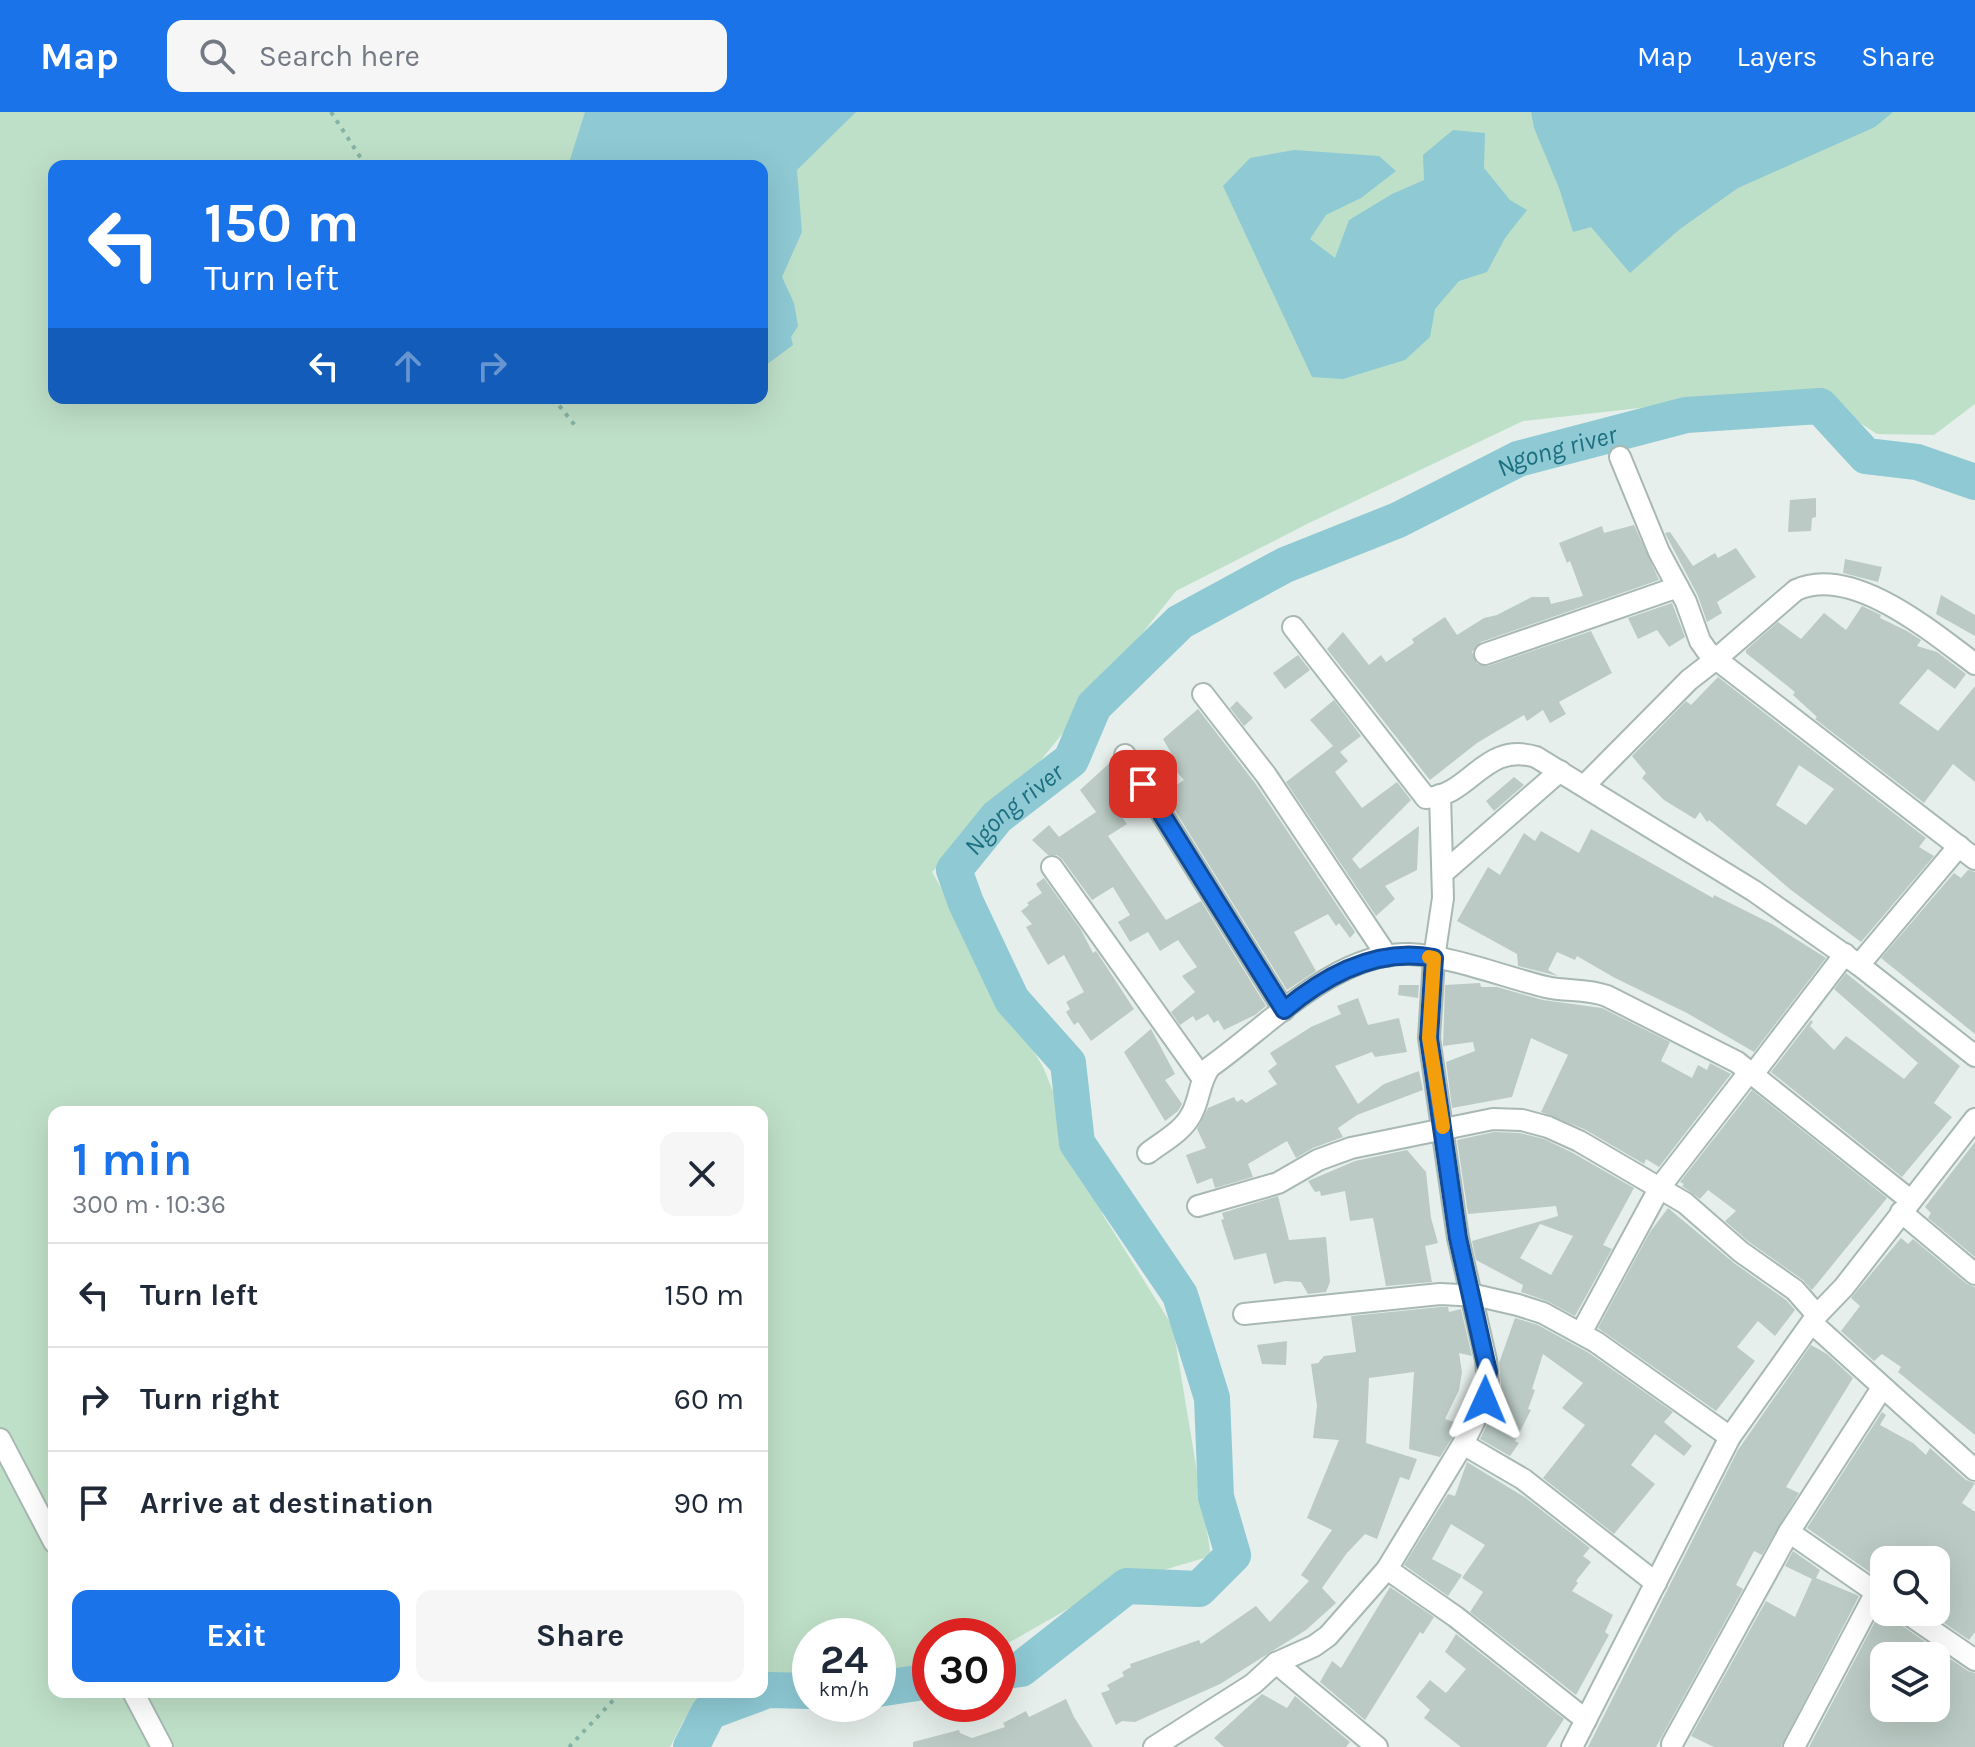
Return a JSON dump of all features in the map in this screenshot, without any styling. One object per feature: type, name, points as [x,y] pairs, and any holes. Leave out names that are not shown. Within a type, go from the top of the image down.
[{"type":"street","points":[[1581,1333],[1660,1187],[1752,1072],[1852,960],[1967,853],[1707,651],[1659,552],[1620,457]]},
{"type":"street","points":[[1584,786],[1689,680],[1796,590],[1810,583],[1859,591],[1898,609],[1975,664]]},
{"type":"street","points":[[1485,654],[1678,587]]},
{"type":"street","points":[[1293,627],[1426,798],[1440,795],[1504,754],[1520,752],[1536,757],[1754,891],[1852,960],[1975,1056]]},
{"type":"street","points":[[1203,694],[1266,775],[1387,956]]},
{"type":"street","points":[[1125,755],[1284,1010]]},
{"type":"street","points":[[1443,873],[1560,771]]},
{"type":"street","points":[[1154,1747],[1253,1684],[1276,1663],[1314,1646],[1328,1636],[1387,1569],[1463,1444],[1485,1400],[1488,1382],[1486,1360],[1458,1238],[1429,1038],[1434,958],[1442,913],[1440,795]]},
{"type":"street","points":[[1052,867],[1203,1079]]},
{"type":"street","points":[[1148,1153],[1187,1122],[1210,1067],[1284,1010],[1340,972],[1387,956],[1407,954],[1548,987],[1584,989],[1607,996],[1752,1072],[1840,1146],[1975,1274]]},
{"type":"street","points":[[1198,1206],[1278,1183],[1318,1160],[1351,1148],[1493,1119],[1535,1123],[1579,1141],[1685,1203],[1741,1252],[1781,1279],[1814,1319],[1882,1388],[1975,1470]]},
{"type":"street","points":[[1572,1747],[1730,1437],[1814,1319],[1844,1287],[1975,1119]]},
{"type":"street","points":[[1244,1314],[1440,1294],[1470,1296],[1543,1313],[1581,1333],[1730,1437]]},
{"type":"street","points":[[1672,1744],[1789,1532],[1882,1388]]},
{"type":"street","points":[[0,1439],[48,1531]]},
{"type":"street","points":[[1463,1444],[1523,1479],[1656,1583]]},
{"type":"street","points":[[1789,1532],[1870,1588]]},
{"type":"street","points":[[1387,1569],[1467,1625],[1586,1720]]},
{"type":"street","points":[[1794,1747],[1870,1613]]},
{"type":"street","points":[[1925,1626],[1975,1660]]},
{"type":"street","points":[[1276,1663],[1377,1747]]},
{"type":"street","points":[[136,1698],[162,1747]]},
{"type":"path","points":[[331,112],[362,160]]},
{"type":"path","points":[[558,404],[577,428]]},
{"type":"path","points":[[569,1747],[615,1698]]},
{"type":"green space","points":[[0,112],[1975,112],[1975,404],[1934,435],[1877,434],[1808,389],[1523,421],[1307,524],[1176,591],[1042,759],[932,872],[1044,1069],[1103,1215],[1173,1327],[1211,1556],[1106,1587],[1016,1639],[1016,1618],[912,1618],[912,1667],[896,1669],[896,1618],[792,1618],[792,1682],[768,1684],[768,1106],[48,1106],[48,1698],[713,1698],[684,1720],[670,1747],[0,1747]]},
{"type":"water","points":[[585,112],[856,112],[797,170],[802,232],[782,277],[794,303],[798,326],[791,337],[793,345],[768,364],[768,160],[570,160]]},
{"type":"water","points":[[1531,112],[1893,112],[1875,127],[1738,188],[1680,229],[1630,273],[1591,227],[1573,232],[1534,128]]},
{"type":"water","points":[[1453,130],[1485,133],[1484,168],[1510,200],[1527,210],[1505,238],[1487,272],[1459,281],[1435,309],[1430,337],[1405,360],[1343,379],[1312,377],[1223,186],[1250,158],[1294,150],[1379,156],[1396,171],[1361,198],[1326,215],[1310,239],[1335,258],[1349,220],[1392,194],[1424,180],[1423,155]]},
{"type":"building","points":[[1816,498],[1816,517],[1812,518],[1811,531],[1788,532],[1790,500]]},
{"type":"building","points":[[1634,525],[1659,580],[1481,642],[1472,652],[1477,664],[1488,666],[1591,631],[1612,673],[1559,702],[1566,714],[1550,723],[1543,710],[1527,721],[1524,715],[1477,743],[1430,780],[1327,649],[1343,632],[1369,665],[1381,655],[1386,662],[1414,643],[1412,639],[1445,617],[1457,635],[1484,618],[1497,615],[1532,597],[1549,597],[1551,604],[1583,596],[1570,561],[1567,563],[1559,543],[1602,526],[1604,533]]},
{"type":"building","points":[[1670,532],[1693,566],[1715,553],[1718,558],[1736,548],[1756,577],[1717,602],[1722,613],[1707,622],[1698,596],[1665,533]]},
{"type":"building","points":[[1845,559],[1882,567],[1878,582],[1843,573]]},
{"type":"building","points":[[1941,595],[1975,615],[1975,636],[1936,614]]},
{"type":"building","points":[[1672,603],[1685,637],[1669,647],[1657,630],[1638,639],[1628,618]]},
{"type":"building","points":[[1862,606],[1921,640],[1917,646],[1937,652],[1966,674],[1955,689],[1928,669],[1899,703],[1938,731],[1975,686],[1975,782],[1953,764],[1924,803],[1815,719],[1817,717],[1793,695],[1795,692],[1746,653],[1778,622],[1801,639],[1824,613],[1846,630]]},
{"type":"building","points":[[1298,655],[1310,670],[1285,689],[1273,673]]},
{"type":"building","points":[[1718,677],[1926,838],[1919,847],[1934,856],[1861,942],[1791,890],[1709,820],[1707,822],[1700,812],[1695,819],[1664,800],[1642,778],[1646,773],[1632,756],[1686,701],[1691,705]],"holes":[[[1799,765],[1834,789],[1806,825],[1776,805]]]},
{"type":"building","points":[[1334,700],[1361,736],[1340,752],[1348,761],[1335,772],[1362,808],[1397,782],[1411,800],[1352,859],[1360,869],[1419,826],[1417,870],[1385,886],[1395,899],[1376,916],[1286,782],[1333,746],[1310,720]]},
{"type":"building","points":[[1237,701],[1253,718],[1244,726],[1230,708]]},
{"type":"building","points":[[1198,709],[1255,783],[1355,932],[1350,938],[1328,914],[1294,932],[1316,971],[1287,990],[1164,793],[1184,780],[1166,760],[1173,756],[1163,739]]},
{"type":"building","points":[[1113,760],[1136,798],[1118,812],[1127,824],[1108,836],[1166,920],[1201,901],[1266,1006],[1224,1030],[1218,1020],[1214,1023],[1208,1014],[1196,1021],[1193,1016],[1180,1025],[1171,1012],[1195,992],[1182,976],[1197,967],[1178,940],[1160,951],[1148,932],[1130,942],[1118,922],[1130,915],[1113,887],[1092,900],[1062,859],[1057,855],[1048,855],[1032,840],[1049,825],[1059,837],[1096,812],[1080,790]]},
{"type":"building","points":[[1514,777],[1524,785],[1494,811],[1486,801]]},
{"type":"building","points":[[1591,829],[1713,898],[1714,895],[1772,924],[1826,958],[1754,1052],[1577,956],[1575,960],[1557,952],[1548,970],[1558,976],[1518,966],[1517,954],[1457,921],[1488,867],[1500,875],[1524,833],[1535,841],[1541,831],[1579,853]]},
{"type":"building","points":[[1968,870],[1975,872],[1975,1034],[1881,958],[1954,873],[1961,878]]},
{"type":"building","points":[[1044,878],[1134,1009],[1091,1041],[1078,1022],[1074,1025],[1066,1012],[1070,1009],[1066,1002],[1084,992],[1064,955],[1048,965],[1026,927],[1032,924],[1021,911],[1042,893],[1036,884]]},
{"type":"building","points":[[1846,973],[1960,1066],[1934,1103],[1952,1117],[1902,1177],[1771,1072],[1811,1020],[1810,1026],[1834,1050],[1846,1036],[1904,1079],[1918,1063],[1834,989]]},
{"type":"building","points":[[1480,983],[1481,987],[1497,987],[1543,1000],[1602,1008],[1670,1042],[1661,1061],[1692,1078],[1698,1065],[1707,1070],[1710,1063],[1731,1074],[1659,1167],[1646,1159],[1644,1164],[1584,1129],[1541,1112],[1568,1055],[1531,1038],[1512,1097],[1452,1108],[1446,1062],[1475,1051],[1473,1042],[1443,1046],[1445,985]]},
{"type":"building","points":[[1399,985],[1419,985],[1418,998],[1398,995]]},
{"type":"building","points":[[1358,998],[1368,1025],[1399,1018],[1407,1052],[1375,1057],[1372,1052],[1335,1066],[1358,1104],[1384,1084],[1419,1071],[1423,1090],[1357,1115],[1338,1128],[1343,1137],[1296,1158],[1287,1141],[1248,1164],[1253,1177],[1215,1188],[1212,1178],[1197,1184],[1186,1155],[1206,1148],[1197,1129],[1208,1108],[1234,1097],[1237,1102],[1242,1099],[1246,1103],[1277,1084],[1268,1071],[1277,1064],[1270,1053],[1311,1027],[1341,1014],[1337,1006]]},
{"type":"building","points":[[1151,1029],[1175,1074],[1165,1080],[1182,1104],[1165,1121],[1124,1052]]},
{"type":"building","points":[[1752,1090],[1887,1198],[1812,1290],[1725,1221],[1736,1211],[1708,1190],[1700,1199],[1680,1182]]},
{"type":"building","points":[[1494,1132],[1520,1133],[1544,1139],[1634,1188],[1603,1245],[1612,1249],[1575,1316],[1521,1292],[1523,1285],[1476,1260],[1472,1241],[1558,1216],[1556,1206],[1468,1214],[1457,1140]],"holes":[[[1540,1224],[1573,1236],[1551,1275],[1520,1258]]]},
{"type":"building","points":[[1975,1142],[1975,1257],[1928,1218],[1931,1213],[1925,1207]]},
{"type":"building","points":[[1407,1150],[1426,1172],[1431,1218],[1438,1243],[1425,1246],[1432,1282],[1386,1286],[1373,1218],[1350,1221],[1345,1191],[1321,1196],[1320,1191],[1315,1192],[1308,1181],[1355,1161]]},
{"type":"building","points":[[1278,1196],[1289,1240],[1326,1237],[1330,1282],[1326,1292],[1308,1294],[1301,1282],[1274,1284],[1266,1253],[1234,1260],[1221,1220],[1224,1219],[1222,1213]]},
{"type":"building","points":[[1668,1208],[1795,1310],[1775,1336],[1758,1321],[1737,1347],[1755,1361],[1716,1411],[1598,1328],[1650,1232]]},
{"type":"building","points":[[1901,1238],[1908,1244],[1913,1239],[1967,1284],[1975,1287],[1975,1435],[1898,1372],[1901,1367],[1882,1354],[1874,1361],[1841,1331],[1860,1306],[1851,1298]]},
{"type":"building","points":[[1448,1307],[1449,1312],[1461,1309],[1472,1356],[1459,1353],[1462,1372],[1459,1390],[1445,1419],[1454,1422],[1452,1438],[1440,1457],[1409,1449],[1414,1372],[1369,1378],[1366,1443],[1417,1459],[1409,1480],[1400,1477],[1377,1539],[1365,1534],[1322,1588],[1336,1603],[1306,1630],[1220,1684],[1135,1722],[1122,1721],[1116,1725],[1101,1693],[1110,1690],[1107,1685],[1124,1676],[1122,1672],[1131,1667],[1130,1664],[1199,1640],[1201,1644],[1256,1606],[1270,1622],[1309,1581],[1301,1575],[1332,1530],[1307,1518],[1339,1440],[1313,1438],[1317,1406],[1311,1364],[1318,1363],[1324,1356],[1356,1352],[1351,1316]]},
{"type":"building","points":[[1515,1318],[1538,1325],[1589,1353],[1673,1412],[1664,1422],[1692,1446],[1684,1456],[1655,1434],[1631,1465],[1655,1484],[1614,1534],[1543,1478],[1585,1425],[1562,1408],[1583,1383],[1543,1354],[1532,1389],[1535,1390],[1528,1409],[1531,1410],[1515,1441],[1519,1443],[1510,1456],[1480,1439],[1498,1403],[1501,1384],[1499,1363]]},
{"type":"building","points":[[1287,1341],[1286,1365],[1262,1364],[1257,1345]]},
{"type":"building","points":[[1811,1345],[1827,1354],[1853,1378],[1786,1487],[1799,1493],[1762,1555],[1754,1551],[1736,1585],[1743,1589],[1656,1747],[1588,1747],[1738,1450]]},
{"type":"building","points":[[1882,1412],[1886,1415],[1880,1425],[1913,1443],[1926,1455],[1930,1448],[1966,1480],[1975,1483],[1962,1503],[1975,1512],[1975,1632],[1969,1640],[1948,1626],[1950,1546],[1870,1546],[1870,1572],[1807,1528]]},
{"type":"building","points":[[1467,1462],[1526,1498],[1590,1548],[1583,1556],[1591,1562],[1572,1591],[1613,1615],[1605,1632],[1609,1635],[1576,1695],[1470,1612],[1483,1592],[1462,1578],[1485,1545],[1451,1524],[1432,1559],[1462,1575],[1448,1596],[1404,1565],[1448,1494],[1455,1496]]},
{"type":"building","points":[[1793,1551],[1820,1570],[1816,1578],[1859,1596],[1781,1747],[1714,1747],[1691,1736],[1766,1601],[1795,1617],[1812,1579],[1785,1566]]},
{"type":"building","points":[[1390,1587],[1434,1617],[1423,1634],[1420,1632],[1365,1720],[1320,1682],[1332,1661],[1341,1668]]},
{"type":"building","points":[[1873,1626],[1902,1626],[1926,1642],[1870,1642],[1870,1722],[1950,1722],[1950,1659],[1975,1673],[1975,1747],[1809,1747]]},
{"type":"building","points":[[1456,1634],[1564,1719],[1546,1747],[1461,1747],[1424,1718],[1430,1710],[1416,1697],[1430,1680],[1446,1693],[1466,1669],[1445,1652]]},
{"type":"building","points":[[1262,1694],[1287,1708],[1295,1696],[1350,1742],[1346,1747],[1224,1747],[1214,1738]]},
{"type":"building","points":[[1066,1699],[1093,1747],[913,1747],[913,1742],[959,1730],[972,1738],[1005,1727],[1005,1722],[1016,1722],[1016,1716],[1026,1711],[1029,1717]]},
{"type":"waterway","name":"Ngong river","points":[[1016,1670],[1021,1669],[1127,1586],[1199,1589],[1233,1555],[1216,1497],[1212,1398],[1180,1295],[1077,1143],[1068,1063],[1012,1000],[966,903],[954,870],[997,817],[1071,760],[1094,706],[1180,622],[1285,565],[1398,520],[1518,459],[1686,415],[1820,406],[1866,456],[1917,462],[1975,482]]},
{"type":"waterway","name":"Ngong river","points":[[896,1686],[912,1684]]},
{"type":"waterway","name":"Ngong river","points":[[768,1690],[792,1691]]},
{"type":"waterway","name":"Ngong river","points":[[691,1747],[709,1712],[747,1698]]},
{"type":"slow traffic","points":[[1429,957],[1434,958],[1429,1038],[1443,1127]]},
{"type":"route","points":[[1143,784],[1284,1010],[1319,984],[1363,964],[1395,954],[1434,958],[1429,1038],[1458,1238],[1488,1372],[1485,1400]]}]
